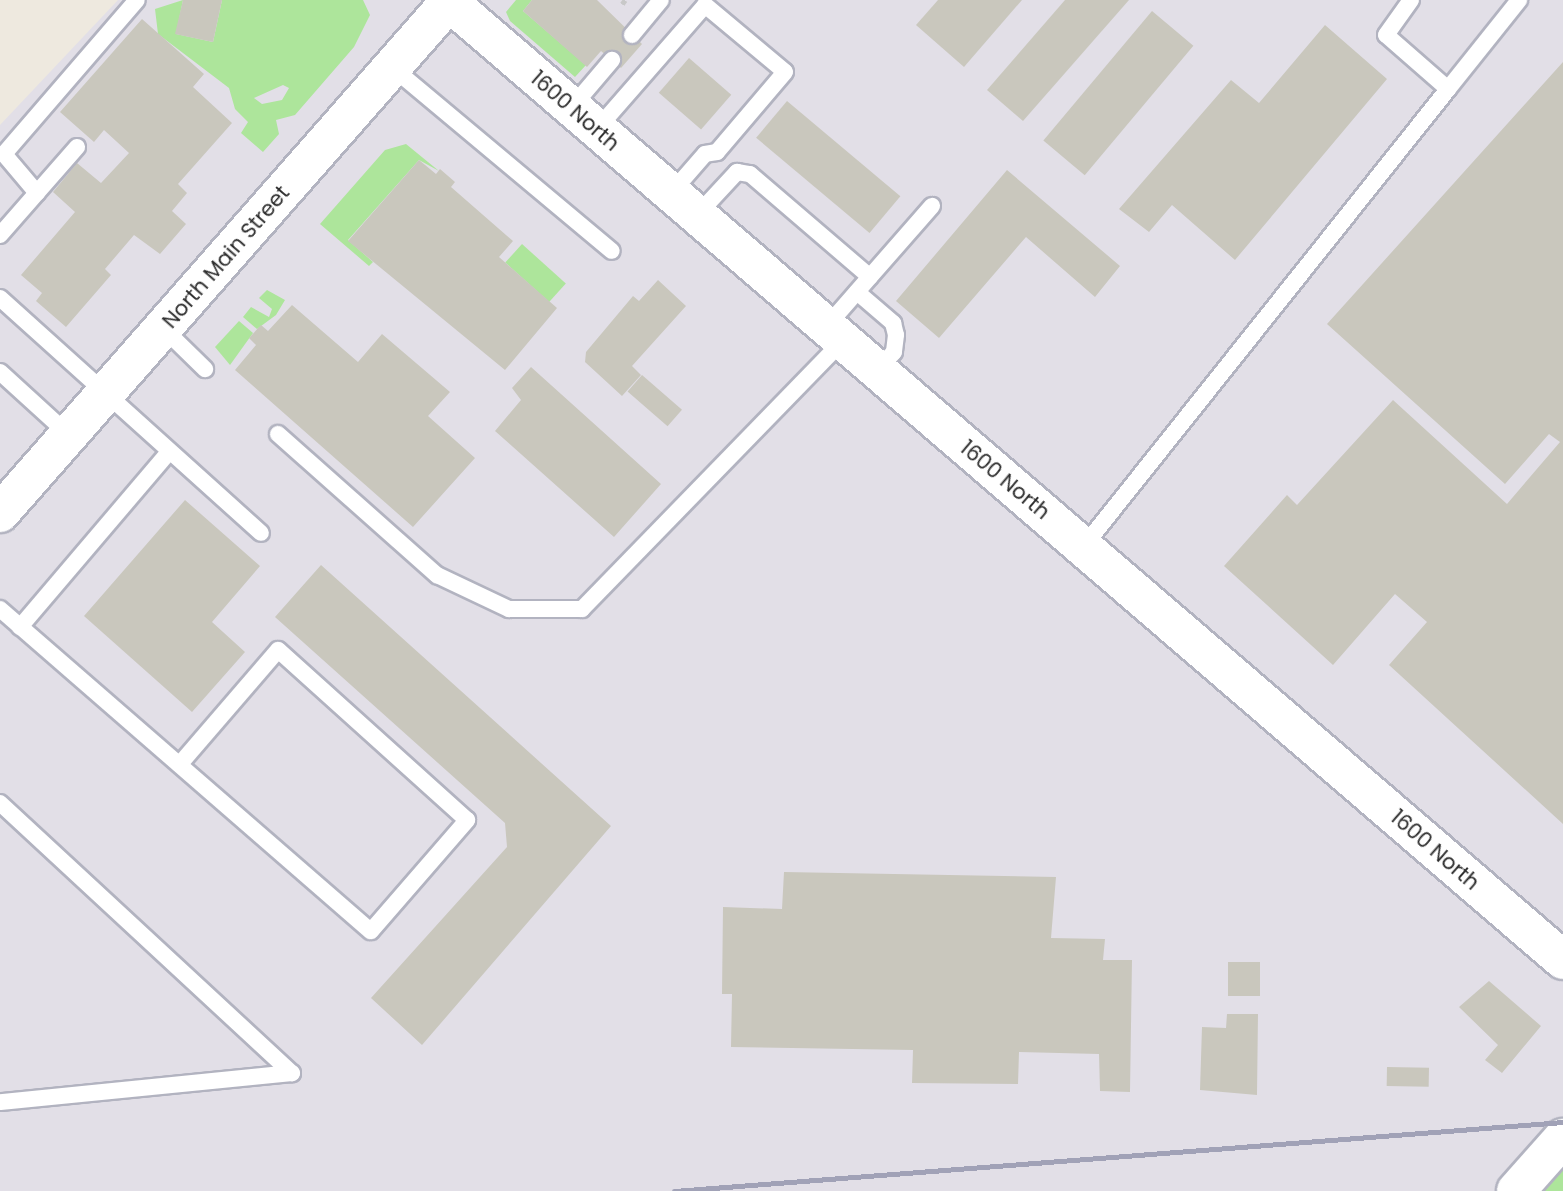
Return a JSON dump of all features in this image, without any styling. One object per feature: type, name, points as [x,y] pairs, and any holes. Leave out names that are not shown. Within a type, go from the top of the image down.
[{"type":"street","name":"North Main Street","points":[[0,513],[450,1]]},
{"type":"street","name":"1600 North","points":[[450,1],[876,372],[1084,546],[1563,960]]},
{"type":"street","points":[[1517,1191],[1563,1138]]},
{"type":"lane","points":[[37,193],[2,156],[137,0]]},
{"type":"lane","points":[[632,35],[661,0]]},
{"type":"lane","points":[[1411,0],[1386,34],[1448,89]]},
{"type":"lane","points":[[1084,546],[1519,0]]},
{"type":"lane","points":[[584,118],[705,5],[785,72],[717,152],[705,154],[684,204]]},
{"type":"lane","points":[[584,118],[612,60]]},
{"type":"lane","points":[[393,68],[612,251]]},
{"type":"lane","points":[[0,235],[77,147]]},
{"type":"lane","points":[[684,204],[737,172],[750,174],[870,277]]},
{"type":"lane","points":[[278,434],[437,575],[509,608],[582,609],[834,335],[858,292],[932,206]]},
{"type":"lane","points":[[858,292],[893,323],[896,335],[894,352],[876,372]]},
{"type":"lane","points":[[0,298],[168,453],[261,533]]},
{"type":"lane","points":[[163,328],[205,369]]},
{"type":"lane","points":[[0,372],[69,435]]},
{"type":"lane","points":[[20,627],[168,453]]},
{"type":"lane","points":[[0,609],[371,931],[467,820],[278,650],[180,764]]},
{"type":"lane","points":[[0,803],[292,1073],[0,1102]]},
{"type":"shaded area","points":[[118,0],[1563,0],[1563,1185],[1557,1191],[0,1191],[0,125]]},
{"type":"green space","points":[[183,0],[176,34],[213,42],[222,0],[363,0],[370,15],[354,47],[295,115],[276,120],[279,134],[263,152],[241,133],[248,122],[235,109],[229,88],[158,34],[155,9]],"holes":[[[283,85],[289,88],[282,100],[262,104],[254,98]]]},
{"type":"green space","points":[[516,0],[532,0],[523,11],[586,65],[575,77],[510,21],[506,12]]},
{"type":"green space","points":[[406,144],[439,171],[419,160],[348,240],[373,262],[369,266],[320,224],[385,150]]},
{"type":"green space","points":[[522,244],[566,283],[549,302],[505,263]]},
{"type":"green space","points":[[267,290],[285,300],[276,315],[257,329],[243,317],[251,307],[269,317],[272,309],[259,298]]},
{"type":"green space","points":[[239,321],[253,333],[230,365],[215,347]]},
{"type":"green space","points":[[1563,1161],[1563,1191],[1535,1191]]},
{"type":"building","points":[[183,0],[222,0],[213,42],[175,34]]},
{"type":"building","points":[[532,0],[597,0],[642,44],[621,68],[601,51],[587,67],[523,11]]},
{"type":"building","points":[[938,0],[1022,0],[964,67],[916,25]]},
{"type":"building","points":[[1065,0],[1129,0],[1023,121],[987,90]]},
{"type":"building","points":[[1152,11],[1193,46],[1085,175],[1043,140]]},
{"type":"building","points":[[142,19],[204,74],[193,87],[232,123],[178,184],[187,193],[172,211],[186,224],[160,254],[134,235],[105,269],[111,275],[66,327],[36,301],[42,293],[21,275],[75,212],[53,192],[77,163],[101,183],[129,153],[104,130],[94,142],[60,112]]},
{"type":"building","points":[[1325,25],[1387,79],[1235,260],[1172,205],[1149,232],[1119,209],[1231,80],[1259,103]]},
{"type":"building","points":[[689,58],[731,95],[701,129],[659,93]]},
{"type":"building","points":[[1563,62],[1563,824],[1389,665],[1427,622],[1395,594],[1333,665],[1224,566],[1287,495],[1297,505],[1393,400],[1507,504],[1560,442],[1549,434],[1505,484],[1327,324]]},
{"type":"building","points":[[787,101],[900,196],[870,233],[756,138]]},
{"type":"building","points":[[419,160],[436,174],[440,169],[455,182],[451,187],[513,241],[499,257],[557,308],[505,370],[348,241]]},
{"type":"building","points":[[1007,170],[1120,266],[1095,297],[1026,237],[939,338],[896,301]]},
{"type":"building","points":[[658,280],[686,306],[632,366],[641,375],[622,396],[585,362],[586,352],[633,296],[639,301]]},
{"type":"building","points":[[292,305],[358,362],[382,334],[450,392],[428,416],[475,458],[413,527],[235,370],[256,345],[249,338],[261,325],[268,331]]},
{"type":"building","points":[[531,367],[661,484],[614,537],[495,431],[521,400],[512,388]]},
{"type":"building","points":[[642,375],[682,410],[668,426],[628,392]]},
{"type":"building","points":[[185,500],[260,566],[212,622],[245,652],[192,712],[84,616]]},
{"type":"building","points":[[321,565],[611,826],[422,1045],[371,998],[507,847],[505,823],[275,617]]},
{"type":"building","points":[[784,872],[1056,877],[1051,938],[1105,939],[1103,960],[1132,960],[1130,1092],[1100,1091],[1099,1054],[1019,1052],[1018,1084],[912,1083],[913,1050],[731,1047],[732,994],[722,994],[723,907],[782,909]]},
{"type":"building","points":[[1228,962],[1260,962],[1260,996],[1228,996]]},
{"type":"building","points":[[1489,981],[1541,1026],[1502,1073],[1485,1060],[1498,1045],[1459,1007]]},
{"type":"building","points":[[1227,1014],[1258,1014],[1257,1095],[1200,1090],[1202,1027],[1226,1028]]},
{"type":"building","points":[[1387,1067],[1429,1068],[1429,1087],[1387,1086]]},
{"type":"railway","points":[[674,1191],[1563,1122]]}]
